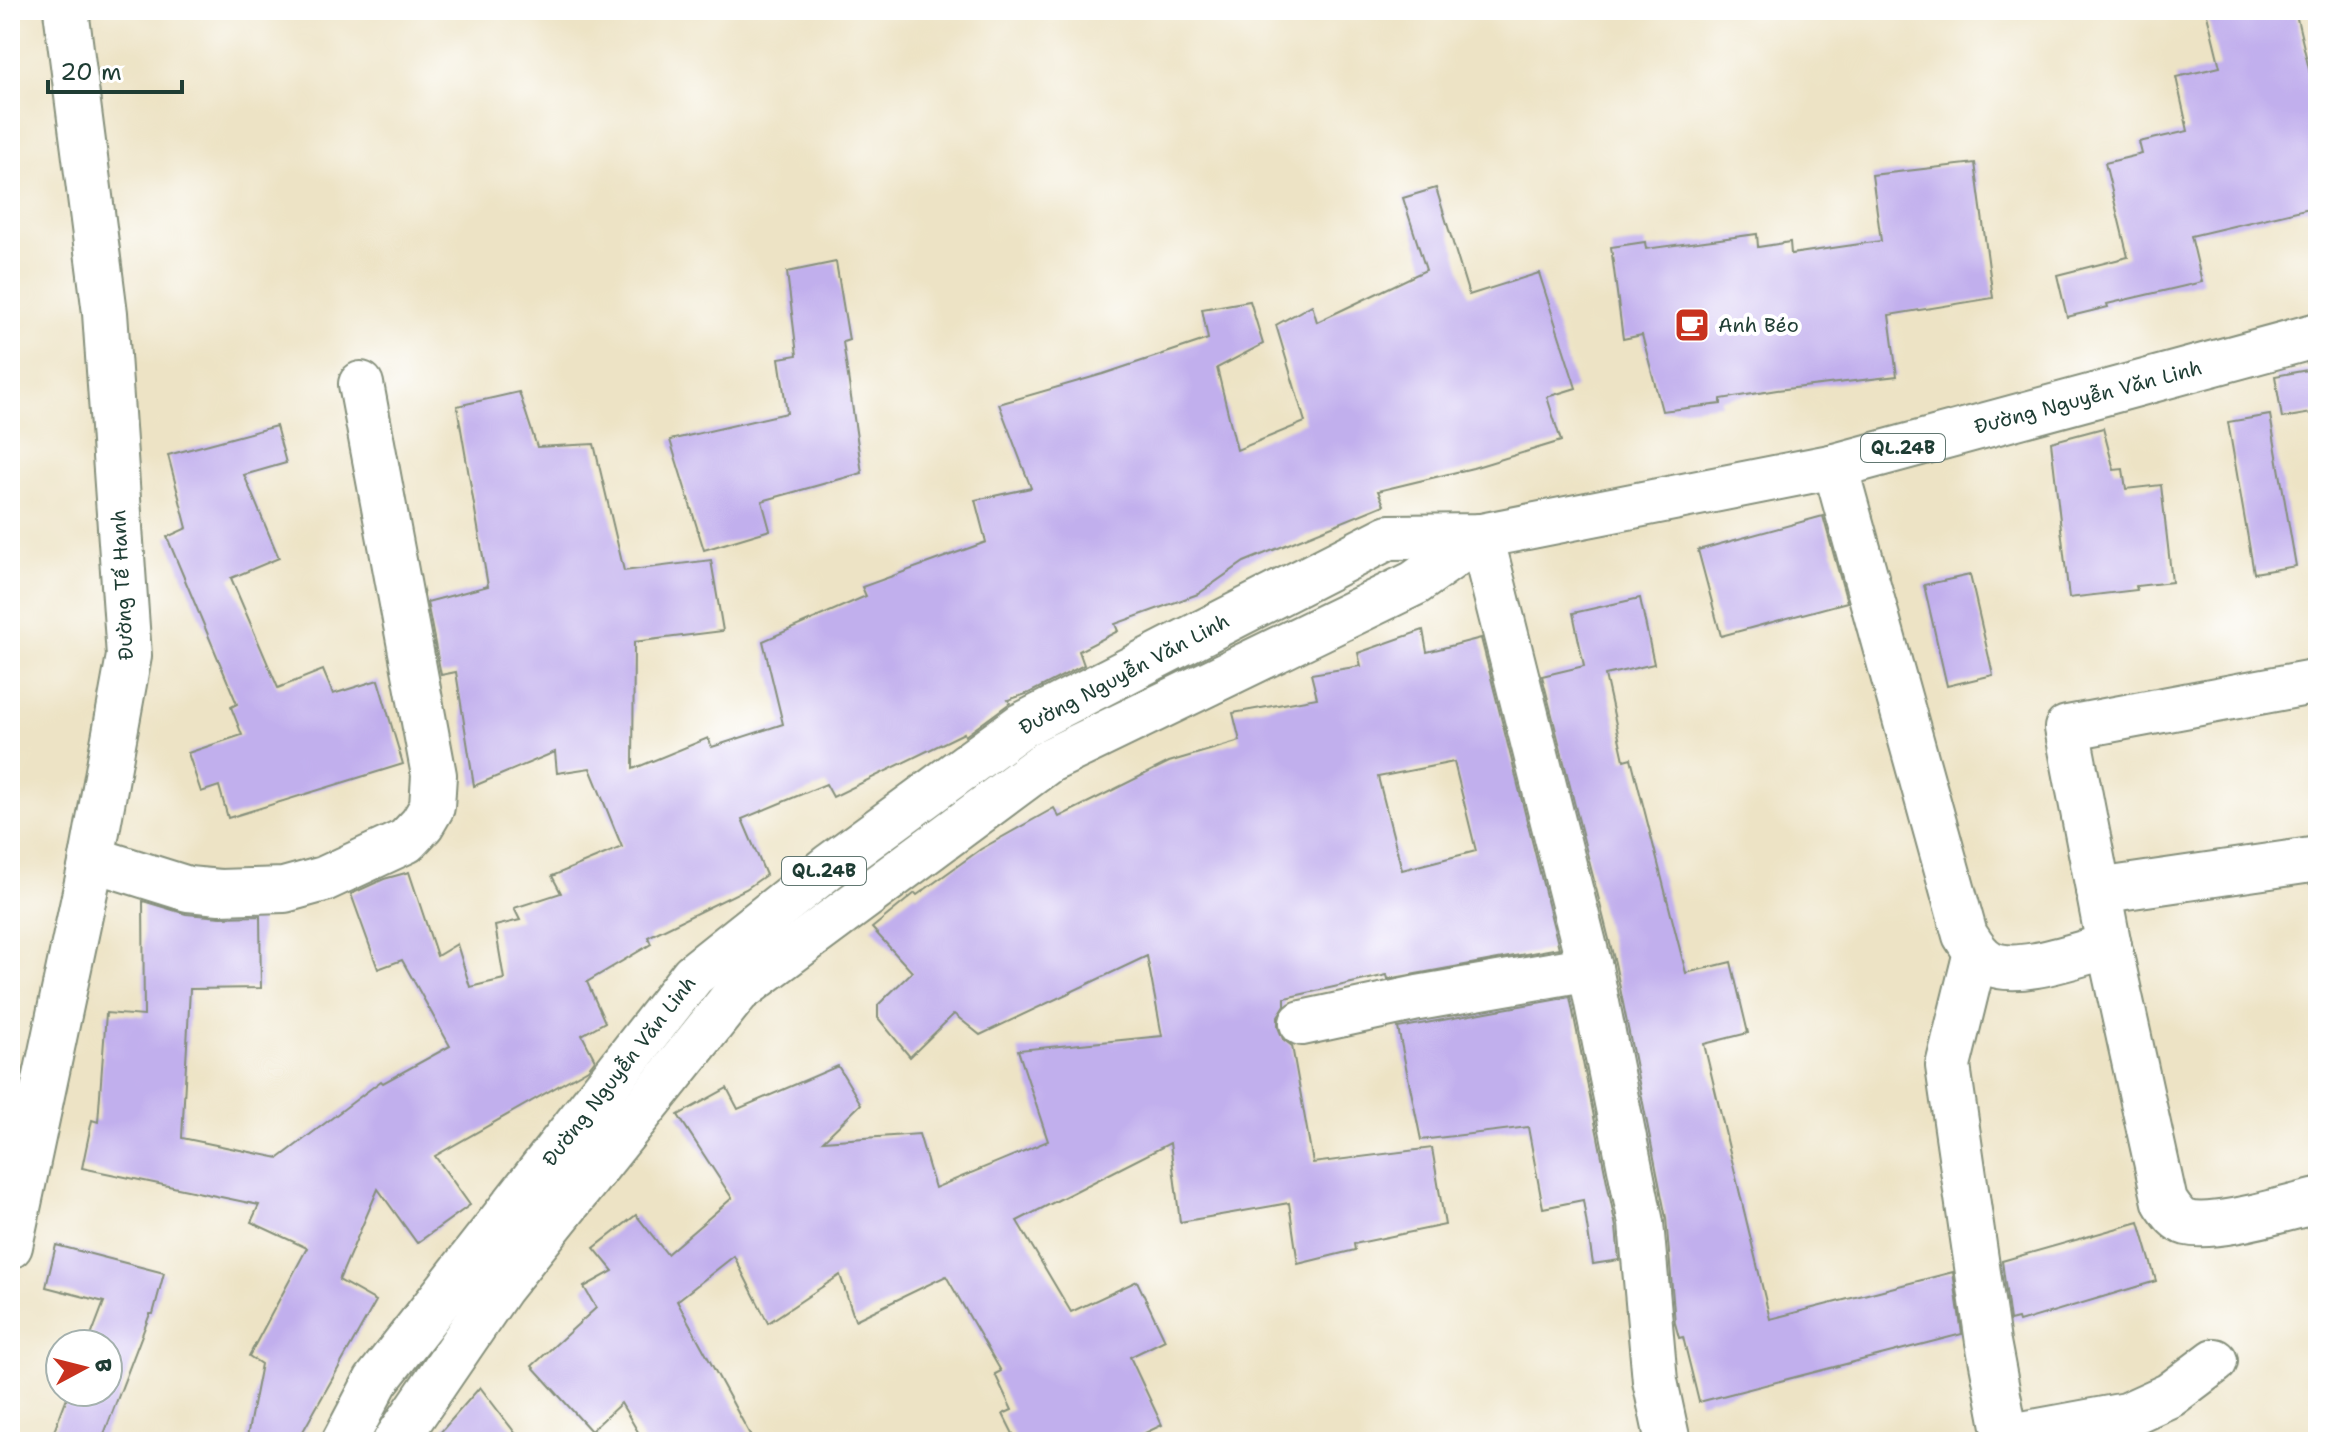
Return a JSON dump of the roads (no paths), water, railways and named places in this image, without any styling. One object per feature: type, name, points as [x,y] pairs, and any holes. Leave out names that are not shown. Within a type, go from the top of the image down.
[{"type":"main road","name":"Đường Tế Hanh","points":[[10,1246],[92,859],[129,656],[105,313],[66,10]]},
{"type":"main road","name":"Đường Nguyễn Văn Linh","points":[[344,1442],[376,1381],[693,975],[785,902],[1022,725],[1389,537],[1481,536],[1835,466],[2318,335]]},
{"type":"main road","points":[[92,859],[188,889],[220,892],[284,890],[324,879],[406,841],[432,807],[434,775],[361,384]]},
{"type":"main road","points":[[1835,466],[1965,935],[1976,952],[2000,967],[2018,968],[2109,946]]},
{"type":"main road","points":[[1481,536],[1590,968],[1641,1223],[1655,1381],[1668,1442]]},
{"type":"main road","name":"Đường Nguyễn Văn Linh","points":[[395,1442],[500,1288],[738,991],[1048,761],[1415,583],[1481,536]]},
{"type":"main road","points":[[2318,681],[2067,728],[2109,946],[2165,1202],[2185,1223],[2208,1225],[2318,1201]]},
{"type":"main road","points":[[2098,891],[2318,859]]},
{"type":"main road","points":[[1976,952],[1948,1066],[1988,1342],[2007,1439],[2126,1415],[2170,1395],[2215,1361]]},
{"type":"main road","points":[[1302,1023],[1418,998],[1590,968]]},
{"type":"place","name":"Anh Béo","points":[[1692,325]]}]
